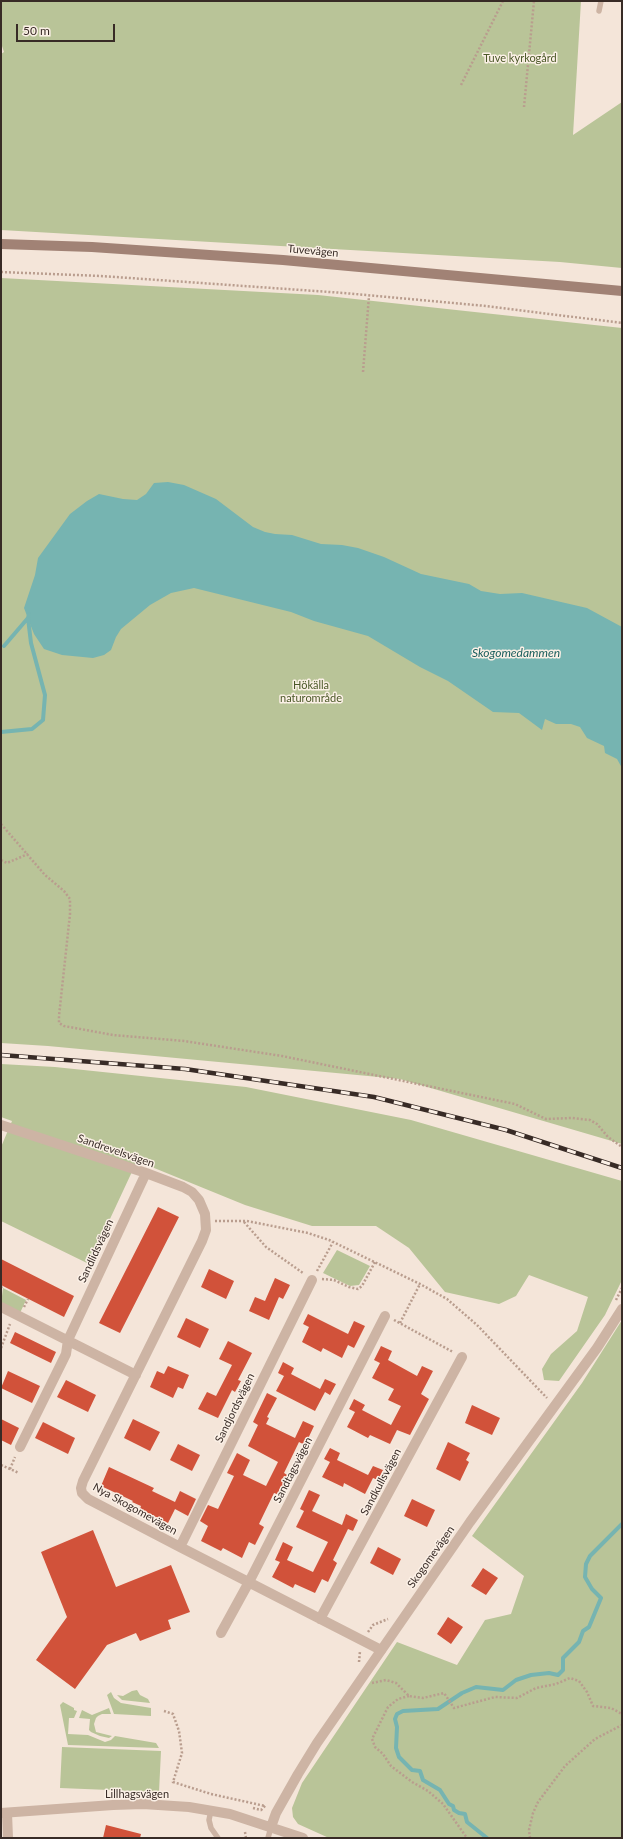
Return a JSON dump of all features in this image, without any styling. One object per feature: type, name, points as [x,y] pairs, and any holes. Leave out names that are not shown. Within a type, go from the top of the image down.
[{"type":"main road","name":"Tuvevägen","points":[[1,244],[100,248],[284,260],[622,291]]},
{"type":"street","name":"Sandrevelsvägen","points":[[1,1125],[146,1173],[192,1192],[202,1205],[207,1220]]},
{"type":"street","name":"Sandlidsvägen","points":[[20,1447],[66,1354],[68,1340],[146,1173]]},
{"type":"street","name":"Nya Skogomevägen","points":[[207,1220],[206,1230],[202,1241],[83,1481],[81,1488],[82,1493],[88,1499],[320,1620],[381,1650]]},
{"type":"street","name":"Sandjordsvägen","points":[[180,1547],[312,1280]]},
{"type":"street","points":[[1,1307],[136,1375]]},
{"type":"street","name":"Skogomevägen","points":[[271,1827],[276,1813],[298,1774],[381,1650],[470,1522],[597,1348],[622,1309]]},
{"type":"street","name":"Sandtagsvägen","points":[[221,1634],[385,1316]]},
{"type":"street","name":"Sandkullsvägen","points":[[320,1620],[462,1356]]},
{"type":"street","name":"Lillhagsvägen","points":[[4,1813],[143,1804],[211,1810],[271,1827],[303,1838]]},
{"type":"street","points":[[4,1813],[8,1838]]},
{"type":"lane","points":[[599,10],[600,1]]},
{"type":"lane","points":[[211,1810],[209,1820],[211,1828],[218,1838]]},
{"type":"lane","points":[[268,1838],[271,1827]]},
{"type":"path","points":[[461,85],[502,1]]},
{"type":"path","points":[[524,107],[534,1]]},
{"type":"path","points":[[1,272],[101,276],[369,296],[486,306],[622,323]]},
{"type":"path","points":[[363,372],[369,296]]},
{"type":"path","points":[[1,824],[45,875],[64,891],[70,899],[70,914],[59,1016],[59,1023],[64,1026],[113,1035],[184,1041],[282,1056],[515,1104],[546,1119],[572,1118],[590,1120],[597,1124],[608,1138],[622,1147]]},
{"type":"path","points":[[1,860],[7,863],[28,854]]},
{"type":"path","points":[[207,1220],[243,1221],[308,1233],[333,1242],[420,1284],[447,1299],[477,1325],[545,1395]]},
{"type":"path","points":[[243,1221],[275,1254],[312,1280],[334,1280],[349,1288],[358,1289],[362,1286],[375,1262]]},
{"type":"path","points":[[312,1280],[333,1242]]},
{"type":"path","points":[[420,1284],[400,1323],[462,1356]]},
{"type":"path","points":[[1,1348],[14,1313]]},
{"type":"path","points":[[1,1465],[18,1473]]},
{"type":"path","points":[[467,1838],[443,1804],[428,1791],[412,1782],[391,1766],[383,1754],[375,1747],[372,1739],[388,1707],[398,1698],[409,1696],[423,1698],[444,1694],[454,1708],[495,1697],[517,1698],[536,1688],[556,1684],[570,1678],[579,1681],[587,1692],[593,1706],[611,1708],[622,1714]]},
{"type":"path","points":[[367,1684],[386,1680],[396,1683],[409,1696]]},
{"type":"path","points":[[164,1711],[173,1714],[179,1731],[182,1752],[173,1782],[211,1794],[266,1806]]},
{"type":"path","points":[[530,1838],[533,1813],[538,1802],[565,1766],[595,1739],[622,1725]]},
{"type":"path","points":[[245,1832],[246,1838]]},
{"type":"green space","name":"Tuve kyrkogård","points":[[1,1],[581,1],[573,135],[622,102],[622,268],[560,262],[1,230],[1,54],[4,52],[1,43]]},
{"type":"green space","name":"Hökälla naturområde","points":[[1,278],[318,295],[622,328],[622,1144],[400,1079],[48,1046],[1,1043]]},
{"type":"green space","points":[[1,1064],[55,1067],[246,1087],[411,1120],[622,1181],[622,1280],[605,1315],[559,1381],[544,1380],[542,1369],[551,1354],[577,1331],[588,1297],[529,1275],[516,1296],[499,1304],[445,1292],[409,1248],[376,1226],[312,1226],[245,1205],[137,1161],[89,1264],[1,1221],[1,1147],[12,1121],[1,1117]]},
{"type":"green space","points":[[337,1250],[370,1266],[359,1285],[350,1286],[323,1273]]},
{"type":"green space","points":[[3,1288],[26,1300],[20,1313],[1,1304]]},
{"type":"green space","points":[[622,1320],[622,1838],[329,1838],[298,1824],[293,1817],[292,1808],[302,1783],[397,1642],[457,1665],[485,1620],[511,1614],[524,1576],[472,1536],[582,1383]]},
{"type":"green space","points":[[137,1690],[140,1695],[148,1699],[150,1703],[122,1700],[117,1695],[123,1696]]},
{"type":"green space","points":[[111,1692],[114,1698],[121,1703],[151,1708],[151,1716],[114,1714],[107,1695]]},
{"type":"green space","points":[[63,1702],[77,1711],[74,1718],[69,1718],[68,1734],[88,1735],[105,1742],[111,1740],[115,1736],[156,1743],[159,1748],[68,1745],[60,1705]]},
{"type":"green space","points":[[109,1708],[111,1714],[102,1714],[98,1716],[94,1724],[96,1732],[112,1736],[109,1738],[100,1736],[89,1730],[90,1719],[79,1718],[82,1710],[92,1715]]},
{"type":"green space","points":[[62,1747],[161,1751],[159,1792],[60,1788]]},
{"type":"water","name":"Skogomedammen","points":[[168,482],[184,485],[216,499],[253,527],[265,532],[292,535],[321,544],[342,545],[358,548],[384,557],[421,574],[469,584],[481,591],[500,594],[522,593],[587,608],[622,627],[622,768],[617,759],[605,753],[604,746],[587,738],[580,727],[571,724],[556,724],[545,719],[542,730],[519,713],[493,712],[448,681],[420,667],[368,636],[314,621],[291,612],[194,588],[171,593],[150,605],[121,629],[111,650],[104,655],[93,658],[62,655],[44,649],[34,634],[24,608],[35,575],[38,558],[70,514],[99,494],[137,500],[146,494],[154,483]]},
{"type":"building","points":[[158,1207],[179,1217],[120,1333],[99,1323]]},
{"type":"building","points":[[1,1259],[74,1296],[64,1317],[1,1285]]},
{"type":"building","points":[[209,1269],[234,1281],[226,1299],[201,1287]]},
{"type":"building","points":[[275,1278],[290,1285],[283,1299],[279,1297],[269,1320],[249,1311],[255,1297],[265,1301]]},
{"type":"building","points":[[308,1314],[348,1334],[354,1321],[365,1326],[354,1348],[348,1345],[342,1358],[323,1348],[321,1352],[302,1342],[309,1327],[303,1324]]},
{"type":"building","points":[[186,1318],[209,1329],[200,1348],[177,1337]]},
{"type":"building","points":[[15,1332],[56,1352],[51,1363],[10,1343]]},
{"type":"building","points":[[228,1341],[252,1353],[238,1380],[241,1381],[235,1392],[232,1390],[218,1418],[198,1409],[207,1392],[216,1396],[232,1365],[219,1359]]},
{"type":"building","points":[[381,1346],[392,1351],[388,1360],[417,1376],[422,1366],[433,1371],[421,1394],[429,1399],[410,1435],[397,1430],[390,1444],[370,1435],[368,1438],[347,1427],[355,1412],[349,1409],[354,1399],[365,1405],[362,1410],[391,1425],[401,1406],[388,1400],[394,1389],[372,1378],[380,1363],[374,1360]]},
{"type":"building","points":[[283,1362],[294,1368],[291,1374],[320,1389],[325,1379],[336,1384],[330,1395],[325,1392],[315,1411],[276,1391],[284,1376],[278,1373]]},
{"type":"building","points":[[168,1366],[189,1375],[183,1389],[178,1387],[173,1398],[150,1387],[157,1371],[164,1374]]},
{"type":"building","points":[[8,1371],[40,1386],[32,1403],[1,1388]]},
{"type":"building","points":[[66,1380],[96,1395],[88,1412],[57,1397]]},
{"type":"building","points":[[267,1393],[277,1398],[267,1417],[269,1418],[266,1424],[295,1438],[303,1421],[314,1426],[305,1445],[299,1442],[284,1473],[289,1476],[280,1495],[274,1493],[259,1524],[264,1527],[255,1545],[249,1542],[242,1558],[223,1548],[221,1551],[201,1541],[208,1526],[200,1521],[208,1505],[218,1509],[234,1476],[227,1473],[237,1453],[250,1460],[243,1475],[266,1486],[278,1462],[248,1446],[258,1425],[253,1422]]},
{"type":"building","points":[[472,1405],[500,1418],[492,1435],[465,1423]]},
{"type":"building","points":[[1,1419],[19,1428],[11,1445],[1,1440]]},
{"type":"building","points":[[133,1419],[160,1432],[150,1451],[124,1438]]},
{"type":"building","points":[[43,1422],[75,1438],[68,1454],[35,1438]]},
{"type":"building","points":[[448,1442],[470,1453],[466,1460],[469,1462],[460,1481],[436,1469]]},
{"type":"building","points":[[178,1444],[200,1455],[192,1471],[170,1460]]},
{"type":"building","points":[[330,1448],[340,1453],[337,1460],[368,1475],[373,1466],[383,1470],[378,1480],[373,1478],[365,1494],[344,1483],[343,1487],[322,1477],[330,1462],[324,1459]]},
{"type":"building","points":[[109,1467],[154,1488],[152,1491],[175,1502],[180,1491],[196,1499],[188,1516],[175,1509],[168,1523],[140,1509],[141,1506],[132,1502],[133,1501],[101,1486]]},
{"type":"building","points":[[309,1490],[320,1495],[312,1511],[342,1525],[346,1514],[358,1520],[353,1531],[348,1529],[333,1560],[337,1563],[328,1582],[322,1579],[315,1593],[295,1584],[293,1588],[272,1577],[280,1562],[275,1560],[283,1542],[293,1547],[287,1560],[313,1572],[328,1542],[296,1527],[304,1511],[300,1509]]},
{"type":"building","points":[[412,1499],[435,1510],[427,1527],[404,1516]]},
{"type":"building","points":[[93,1530],[116,1587],[171,1565],[190,1612],[168,1620],[171,1629],[140,1641],[136,1633],[107,1645],[75,1689],[36,1660],[67,1617],[41,1552]]},
{"type":"building","points":[[378,1547],[401,1559],[393,1575],[370,1563]]},
{"type":"building","points":[[483,1568],[498,1578],[486,1595],[471,1586]]},
{"type":"building","points":[[448,1617],[463,1627],[451,1644],[437,1634]]},
{"type":"building","points":[[106,1825],[141,1834],[140,1838],[103,1838]]},
{"type":"waterway","points":[[1,732],[32,729],[43,720],[45,695],[31,643],[28,618],[29,614]]},
{"type":"waterway","points":[[4,646],[28,618]]},
{"type":"waterway","points":[[487,1838],[467,1822],[465,1814],[454,1810],[453,1806],[449,1804],[440,1790],[423,1780],[420,1771],[412,1770],[399,1757],[396,1748],[397,1727],[395,1719],[397,1714],[403,1711],[438,1709],[462,1693],[476,1687],[503,1690],[516,1680],[531,1675],[549,1673],[558,1675],[563,1670],[563,1658],[579,1642],[583,1631],[589,1627],[601,1598],[592,1589],[585,1577],[586,1564],[590,1556],[622,1524]]},
{"type":"railway","points":[[1,1055],[185,1069],[374,1097],[506,1130],[622,1168]]}]
